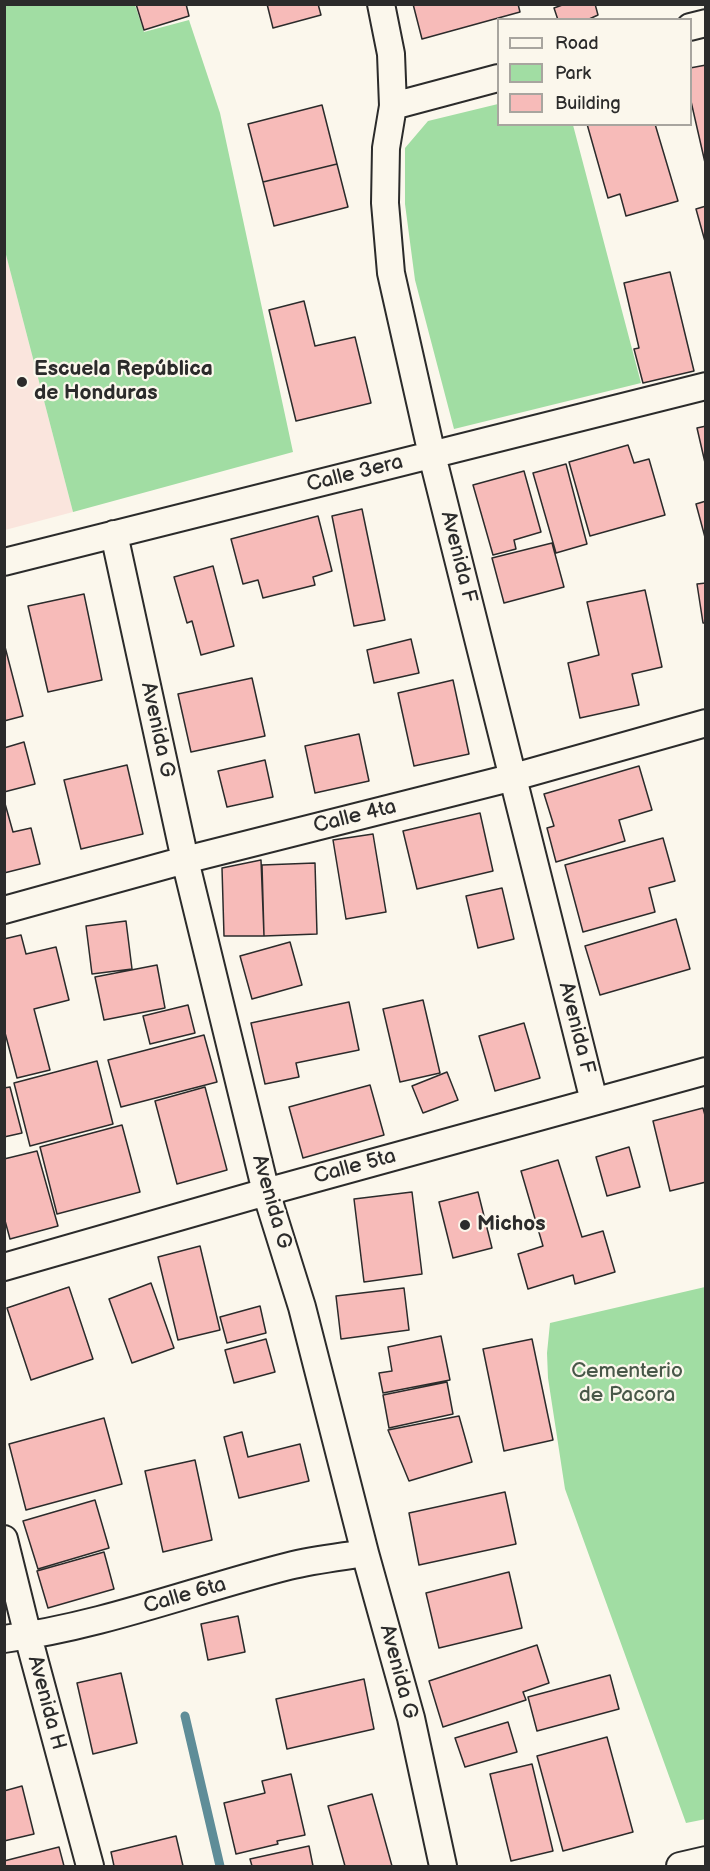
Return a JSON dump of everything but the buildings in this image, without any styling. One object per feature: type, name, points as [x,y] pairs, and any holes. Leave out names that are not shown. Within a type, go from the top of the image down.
[{"type":"street","name":"Avenida F","points":[[381,4],[391,54],[393,106],[386,159],[385,203],[391,273],[432,455],[594,1101]]},
{"type":"street","points":[[393,106],[497,78]]},
{"type":"street","name":"Calle 3era","points":[[4,562],[705,386]]},
{"type":"street","name":"Avenida G","points":[[114,534],[185,860],[266,1192],[302,1307],[365,1553],[411,1718],[443,1866]]},
{"type":"street","name":"Calle 4ta","points":[[4,910],[185,860],[514,777],[705,723]]},
{"type":"street","name":"Calle 5ta","points":[[4,1267],[705,1071]]},
{"type":"street","name":"Avenida H","points":[[4,1539],[16,1637],[90,1866]]},
{"type":"street","name":"Calle 6ta","points":[[16,1637],[121,1615],[290,1566],[365,1553]]},
{"type":"street","points":[[680,1866],[705,1860]]},
{"type":"shaded area","name":"Escuela República de Honduras","points":[[5,251],[73,512],[4,530]]},
{"type":"green space","points":[[4,5],[135,5],[144,32],[189,20],[220,113],[293,452],[73,512],[5,251]]},
{"type":"green space","points":[[497,104],[497,126],[573,126],[641,383],[454,429],[415,280],[405,204],[405,148],[428,121]]},
{"type":"green space","name":"Cementerio de Pacora","points":[[705,1287],[706,1819],[686,1823],[565,1489],[548,1378],[547,1353],[550,1323]]},
{"type":"waterway","points":[[185,1716],[220,1866]]},
{"type":"place","name":"Escuela República de Honduras","points":[[22,382]]},
{"type":"place","name":"Michos","points":[[465,1225]]}]
